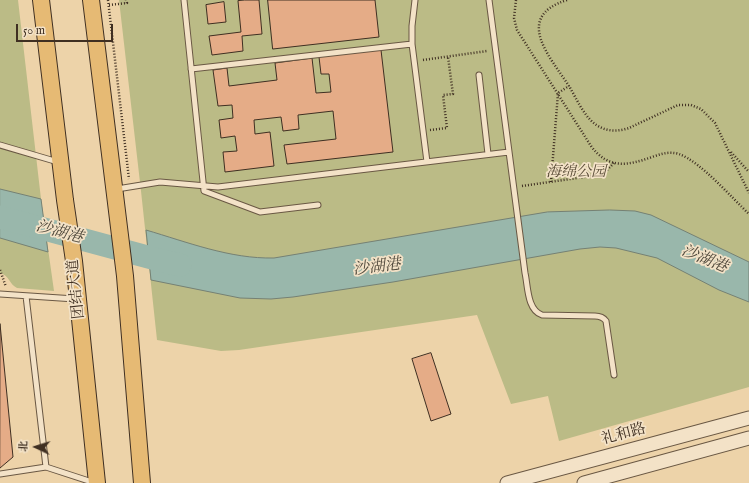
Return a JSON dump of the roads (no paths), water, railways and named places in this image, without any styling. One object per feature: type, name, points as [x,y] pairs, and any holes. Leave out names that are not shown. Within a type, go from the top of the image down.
[{"type":"main road","name":"团结大道","points":[[41,0],[74,261],[96,483]]},
{"type":"main road","points":[[91,0],[125,276],[142,483]]},
{"type":"main road","points":[[141,466],[152,483]]},
{"type":"street","name":"礼和路","points":[[507,483],[749,418]]},
{"type":"street","points":[[584,483],[749,438]]},
{"type":"lane","points":[[184,0],[204,191],[260,212],[318,205]]},
{"type":"lane","points":[[415,0],[412,26],[412,44],[428,162]]},
{"type":"lane","points":[[488,0],[496,50],[525,273],[531,304],[534,310],[539,314],[550,316],[595,316],[604,318],[606,321],[614,375]]},
{"type":"lane","points":[[191,69],[412,44]]},
{"type":"lane","points":[[479,75],[488,154]]},
{"type":"lane","points":[[0,145],[61,163]]},
{"type":"lane","points":[[114,190],[160,182],[218,187],[509,152]]},
{"type":"lane","points":[[0,294],[78,300]]},
{"type":"lane","points":[[26,296],[46,467]]},
{"type":"lane","points":[[0,474],[46,467],[96,483]]},
{"type":"water","points":[[0,189],[41,199],[48,252],[0,238]]},
{"type":"water","points":[[610,210],[635,211],[651,215],[749,262],[749,302],[719,290],[657,258],[616,248],[600,247],[580,249],[393,282],[293,297],[271,299],[240,298],[151,280],[146,230],[225,253],[258,258],[274,258],[547,212]]},
{"type":"waterway","name":"沙湖港","points":[[0,217],[180,265]]},
{"type":"park label","name":"海绵公园","points":[[576,173]]}]
